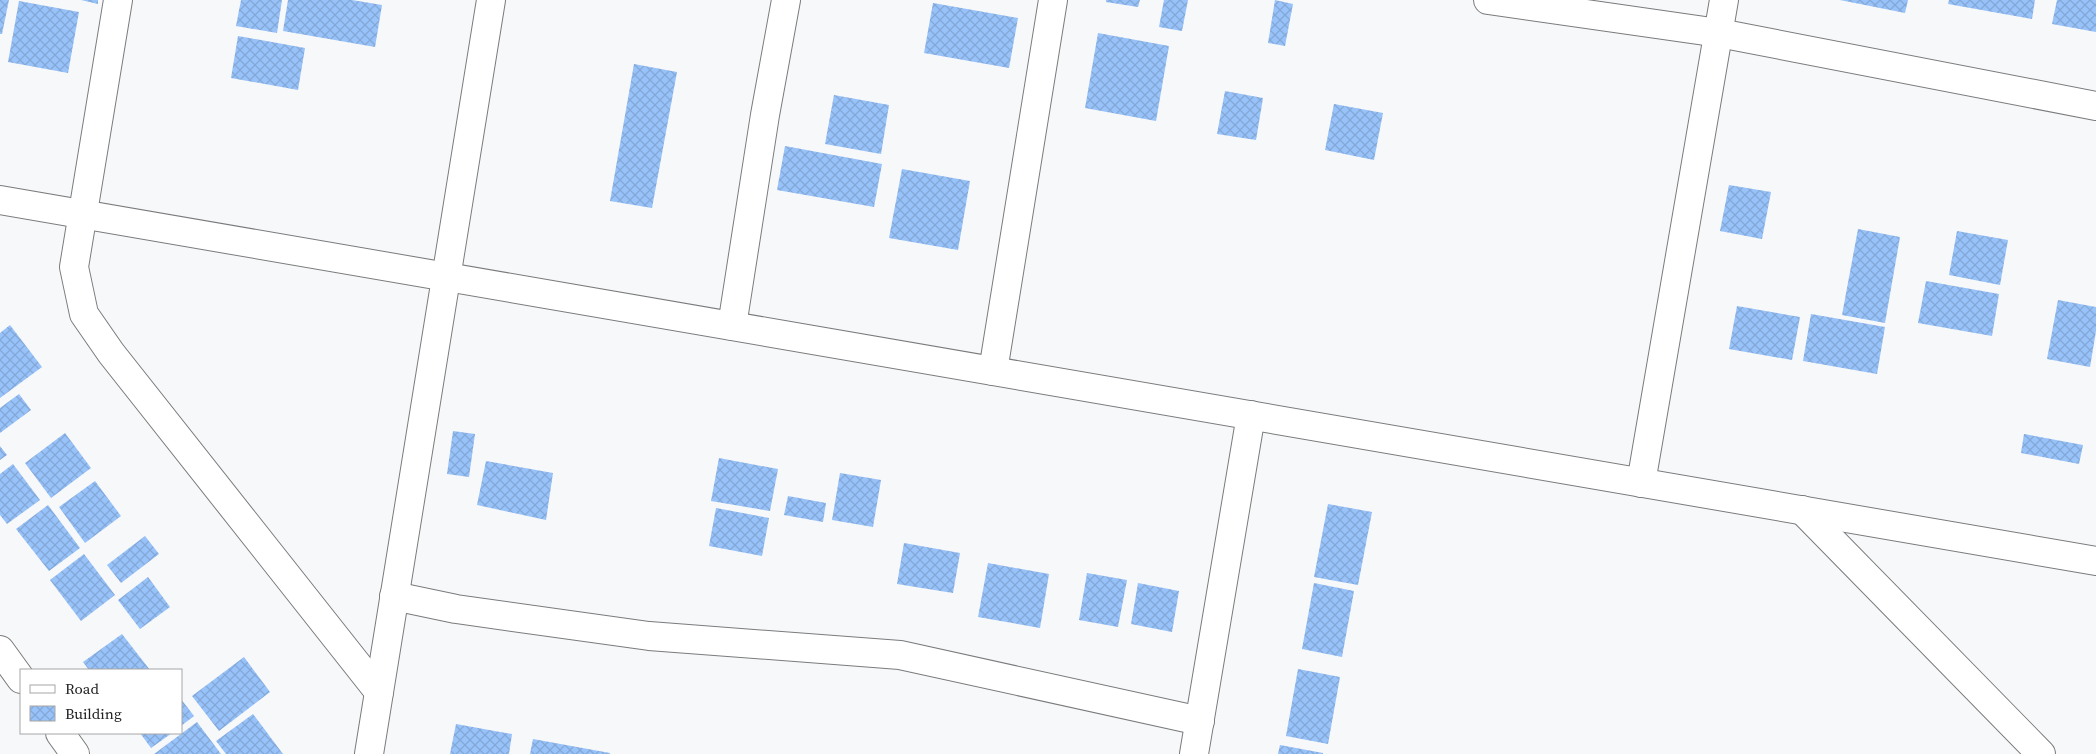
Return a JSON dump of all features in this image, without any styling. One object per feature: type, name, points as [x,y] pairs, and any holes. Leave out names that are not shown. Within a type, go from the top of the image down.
[{"type":"street","points":[[118,0],[81,214],[74,267],[84,314],[111,353],[378,692]]},
{"type":"street","points":[[368,754],[491,0]]},
{"type":"street","points":[[732,326],[765,115],[786,0]]},
{"type":"street","points":[[993,371],[1053,0]]},
{"type":"street","points":[[1488,0],[1719,34],[2096,106]]},
{"type":"street","points":[[1641,483],[1724,0]]},
{"type":"street","points":[[0,200],[2096,561]]},
{"type":"street","points":[[1194,754],[1251,415]]},
{"type":"street","points":[[1802,510],[2032,750]]},
{"type":"street","points":[[394,596],[456,609],[649,636],[900,655],[1200,721]]},
{"type":"street","points":[[0,650],[20,678]]},
{"type":"street","points":[[61,734],[75,754]]},
{"type":"building","points":[[0,0],[9,0],[2,34],[0,34]]},
{"type":"building","points":[[81,0],[98,0],[98,4]]},
{"type":"building","points":[[241,0],[282,0],[277,33],[236,26]]},
{"type":"building","points":[[288,0],[352,0],[382,5],[375,47],[283,31]]},
{"type":"building","points":[[1106,0],[1140,0],[1138,7],[1106,2]]},
{"type":"building","points":[[1164,0],[1188,0],[1182,31],[1159,27]]},
{"type":"building","points":[[1275,0],[1293,4],[1285,46],[1268,43]]},
{"type":"building","points":[[1840,0],[1908,0],[1905,13]]},
{"type":"building","points":[[1949,0],[2035,0],[2032,19],[1948,4]]},
{"type":"building","points":[[2057,0],[2096,0],[2096,32],[2052,24]]},
{"type":"building","points":[[19,1],[79,12],[68,73],[8,62]]},
{"type":"building","points":[[933,3],[1018,18],[1009,68],[924,53]]},
{"type":"building","points":[[1098,33],[1169,46],[1156,121],[1085,108]]},
{"type":"building","points":[[238,36],[305,48],[298,90],[231,78]]},
{"type":"building","points":[[634,64],[677,72],[652,208],[610,201]]},
{"type":"building","points":[[1225,91],[1263,98],[1256,140],[1217,134]]},
{"type":"building","points":[[834,95],[889,105],[881,154],[825,144]]},
{"type":"building","points":[[1334,104],[1383,113],[1374,160],[1325,150]]},
{"type":"building","points":[[785,146],[882,164],[874,207],[777,190]]},
{"type":"building","points":[[902,169],[970,181],[958,250],[889,238]]},
{"type":"building","points":[[1729,185],[1771,192],[1762,239],[1720,231]]},
{"type":"building","points":[[1858,229],[1900,237],[1885,323],[1842,315]]},
{"type":"building","points":[[1957,231],[2008,240],[2000,285],[1949,275]]},
{"type":"building","points":[[1926,281],[1999,294],[1992,336],[1918,323]]},
{"type":"building","points":[[2058,300],[2096,307],[2096,331],[2090,367],[2047,359]]},
{"type":"building","points":[[1737,306],[1800,317],[1792,360],[1729,349]]},
{"type":"building","points":[[1811,314],[1885,327],[1877,374],[1803,361]]},
{"type":"building","points":[[10,325],[42,367],[0,398],[0,333]]},
{"type":"building","points":[[19,394],[31,410],[0,433],[0,408]]},
{"type":"building","points":[[453,431],[475,434],[469,477],[447,474]]},
{"type":"building","points":[[65,433],[91,468],[51,498],[25,463]]},
{"type":"building","points":[[2024,434],[2083,445],[2079,464],[2021,453]]},
{"type":"building","points":[[0,446],[7,455],[0,460]]},
{"type":"building","points":[[719,458],[778,469],[770,511],[711,501]]},
{"type":"building","points":[[486,461],[553,473],[546,520],[477,505]]},
{"type":"building","points":[[13,464],[40,500],[7,524],[0,515],[0,474]]},
{"type":"building","points":[[840,473],[881,480],[873,527],[832,520]]},
{"type":"building","points":[[95,481],[121,516],[85,543],[59,507]]},
{"type":"building","points":[[788,496],[826,503],[823,522],[784,515]]},
{"type":"building","points":[[1328,504],[1372,512],[1358,585],[1314,577]]},
{"type":"building","points":[[48,505],[80,548],[49,571],[16,529]]},
{"type":"building","points":[[716,508],[769,518],[762,556],[709,546]]},
{"type":"building","points":[[145,536],[159,554],[121,583],[107,565]]},
{"type":"building","points":[[904,543],[960,553],[953,593],[897,584]]},
{"type":"building","points":[[84,554],[115,595],[81,621],[50,580]]},
{"type":"building","points":[[988,563],[1049,574],[1040,628],[978,617]]},
{"type":"building","points":[[1087,573],[1127,580],[1118,627],[1079,620]]},
{"type":"building","points":[[148,577],[170,607],[140,629],[118,600]]},
{"type":"building","points":[[1138,583],[1179,591],[1172,632],[1131,624]]},
{"type":"building","points":[[1314,583],[1354,591],[1342,657],[1302,649]]},
{"type":"building","points":[[122,634],[149,669],[88,669],[83,662]]},
{"type":"building","points":[[244,657],[270,692],[219,731],[192,696]]},
{"type":"building","points":[[1298,669],[1340,677],[1328,744],[1286,736]]},
{"type":"building","points":[[182,700],[194,716],[182,725]]},
{"type":"building","points":[[253,714],[283,754],[226,754],[216,741]]},
{"type":"building","points":[[197,722],[221,754],[154,754]]},
{"type":"building","points":[[456,724],[512,734],[509,754],[450,754]]},
{"type":"building","points":[[141,734],[171,734],[151,748]]},
{"type":"building","points":[[533,739],[610,753],[610,754],[530,754]]},
{"type":"building","points":[[1280,745],[1323,753],[1323,754],[1278,754]]}]
